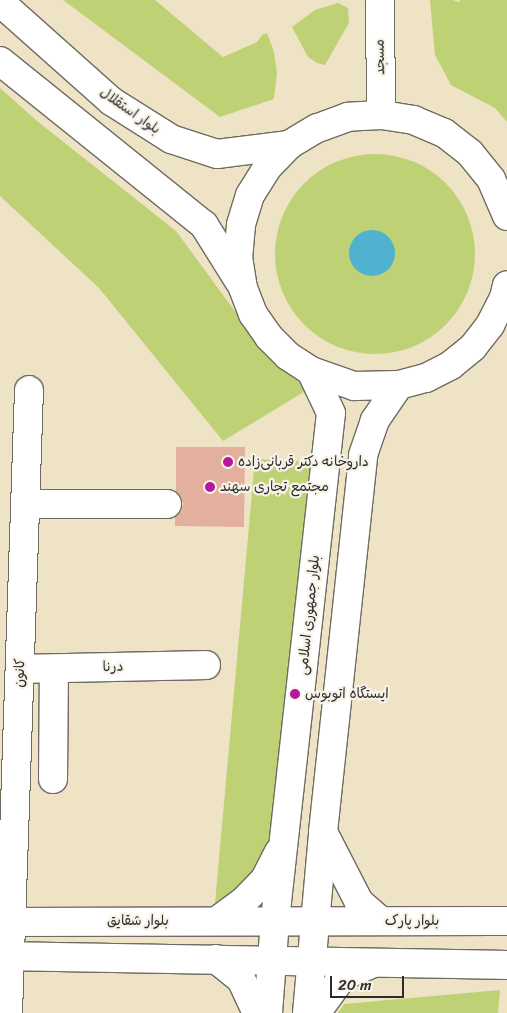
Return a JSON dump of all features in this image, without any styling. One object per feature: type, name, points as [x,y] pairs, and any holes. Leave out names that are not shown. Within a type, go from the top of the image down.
[{"type":"street","name":"مسجد","points":[[380,0],[381,115]]},
{"type":"street","name":"بلوار استقلال","points":[[0,2],[111,101],[171,139],[217,154],[289,145]]},
{"type":"street","points":[[0,60],[204,225],[244,288]]},
{"type":"street","points":[[506,212],[486,172],[470,153],[444,133],[414,120],[381,115],[348,118],[317,128],[289,145],[267,168],[254,188],[241,225],[238,257],[244,288],[254,314],[269,336],[288,356],[311,371],[354,386],[399,385],[426,378],[451,365],[473,347],[499,319],[507,285]]},
{"type":"street","name":"بلوار جمهوری اسلامی","points":[[268,1013],[275,920],[331,413],[311,371]]},
{"type":"street","points":[[307,1013],[317,920],[323,832],[363,455],[375,420],[399,385]]},
{"type":"street","name":"کانون","points":[[8,1013],[5,956],[6,922],[20,669],[30,390]]},
{"type":"street","points":[[26,504],[167,504]]},
{"type":"street","name":"درنا","points":[[20,669],[206,665]]},
{"type":"street","points":[[53,779],[54,669]]},
{"type":"street","points":[[323,832],[359,902],[381,921]]},
{"type":"street","points":[[218,920],[244,901],[265,879],[284,842]]},
{"type":"street","name":"بلوار شقایق","points":[[6,922],[275,920]]},
{"type":"street","name":"بلوار پارک","points":[[275,920],[507,922]]},
{"type":"street","points":[[5,956],[313,960],[507,965]]},
{"type":"street","points":[[216,959],[241,978],[257,1013]]},
{"type":"street","points":[[316,1013],[343,976],[376,962]]},
{"type":"green space","points":[[63,0],[155,0],[223,57],[257,42],[262,35],[267,33],[274,52],[277,73],[274,99],[220,117]]},
{"type":"green space","points":[[430,0],[453,0],[459,2],[460,0],[507,0],[507,122],[495,108],[451,85],[435,55]]},
{"type":"green space","points":[[338,3],[348,8],[349,23],[325,65],[317,63],[308,57],[292,27],[315,10]]},
{"type":"green space","points":[[0,88],[37,121],[176,231],[251,333],[307,390],[223,441],[99,288],[0,196]]},
{"type":"green space","points":[[365,154],[385,154],[413,161],[439,176],[453,190],[468,216],[475,244],[475,264],[468,292],[453,318],[439,332],[404,350],[385,354],[365,354],[337,347],[311,332],[297,318],[279,283],[275,264],[275,244],[282,216],[297,190],[311,176],[346,158]]},
{"type":"green space","points":[[255,459],[317,462],[272,845],[241,890],[215,903]]},
{"type":"green space","points":[[500,990],[498,1013],[338,1013],[344,1004]]},
{"type":"water","points":[[372,230],[385,234],[391,240],[395,253],[391,266],[385,272],[372,276],[359,272],[353,266],[349,253],[353,240],[359,234]]},
{"type":"building","name":"مجتمع تجاری سهند","points":[[176,447],[245,447],[244,527],[175,526],[175,517],[181,511],[183,504],[181,497],[176,491]]},
{"type":"place","name":"داروخانه دکتر قربانی‌زاده","points":[[228,462]]},
{"type":"place","name":"مجتمع تجاری سهند","points":[[210,487]]},
{"type":"place","name":"ایستگاه اتوبوس","points":[[295,694]]}]
